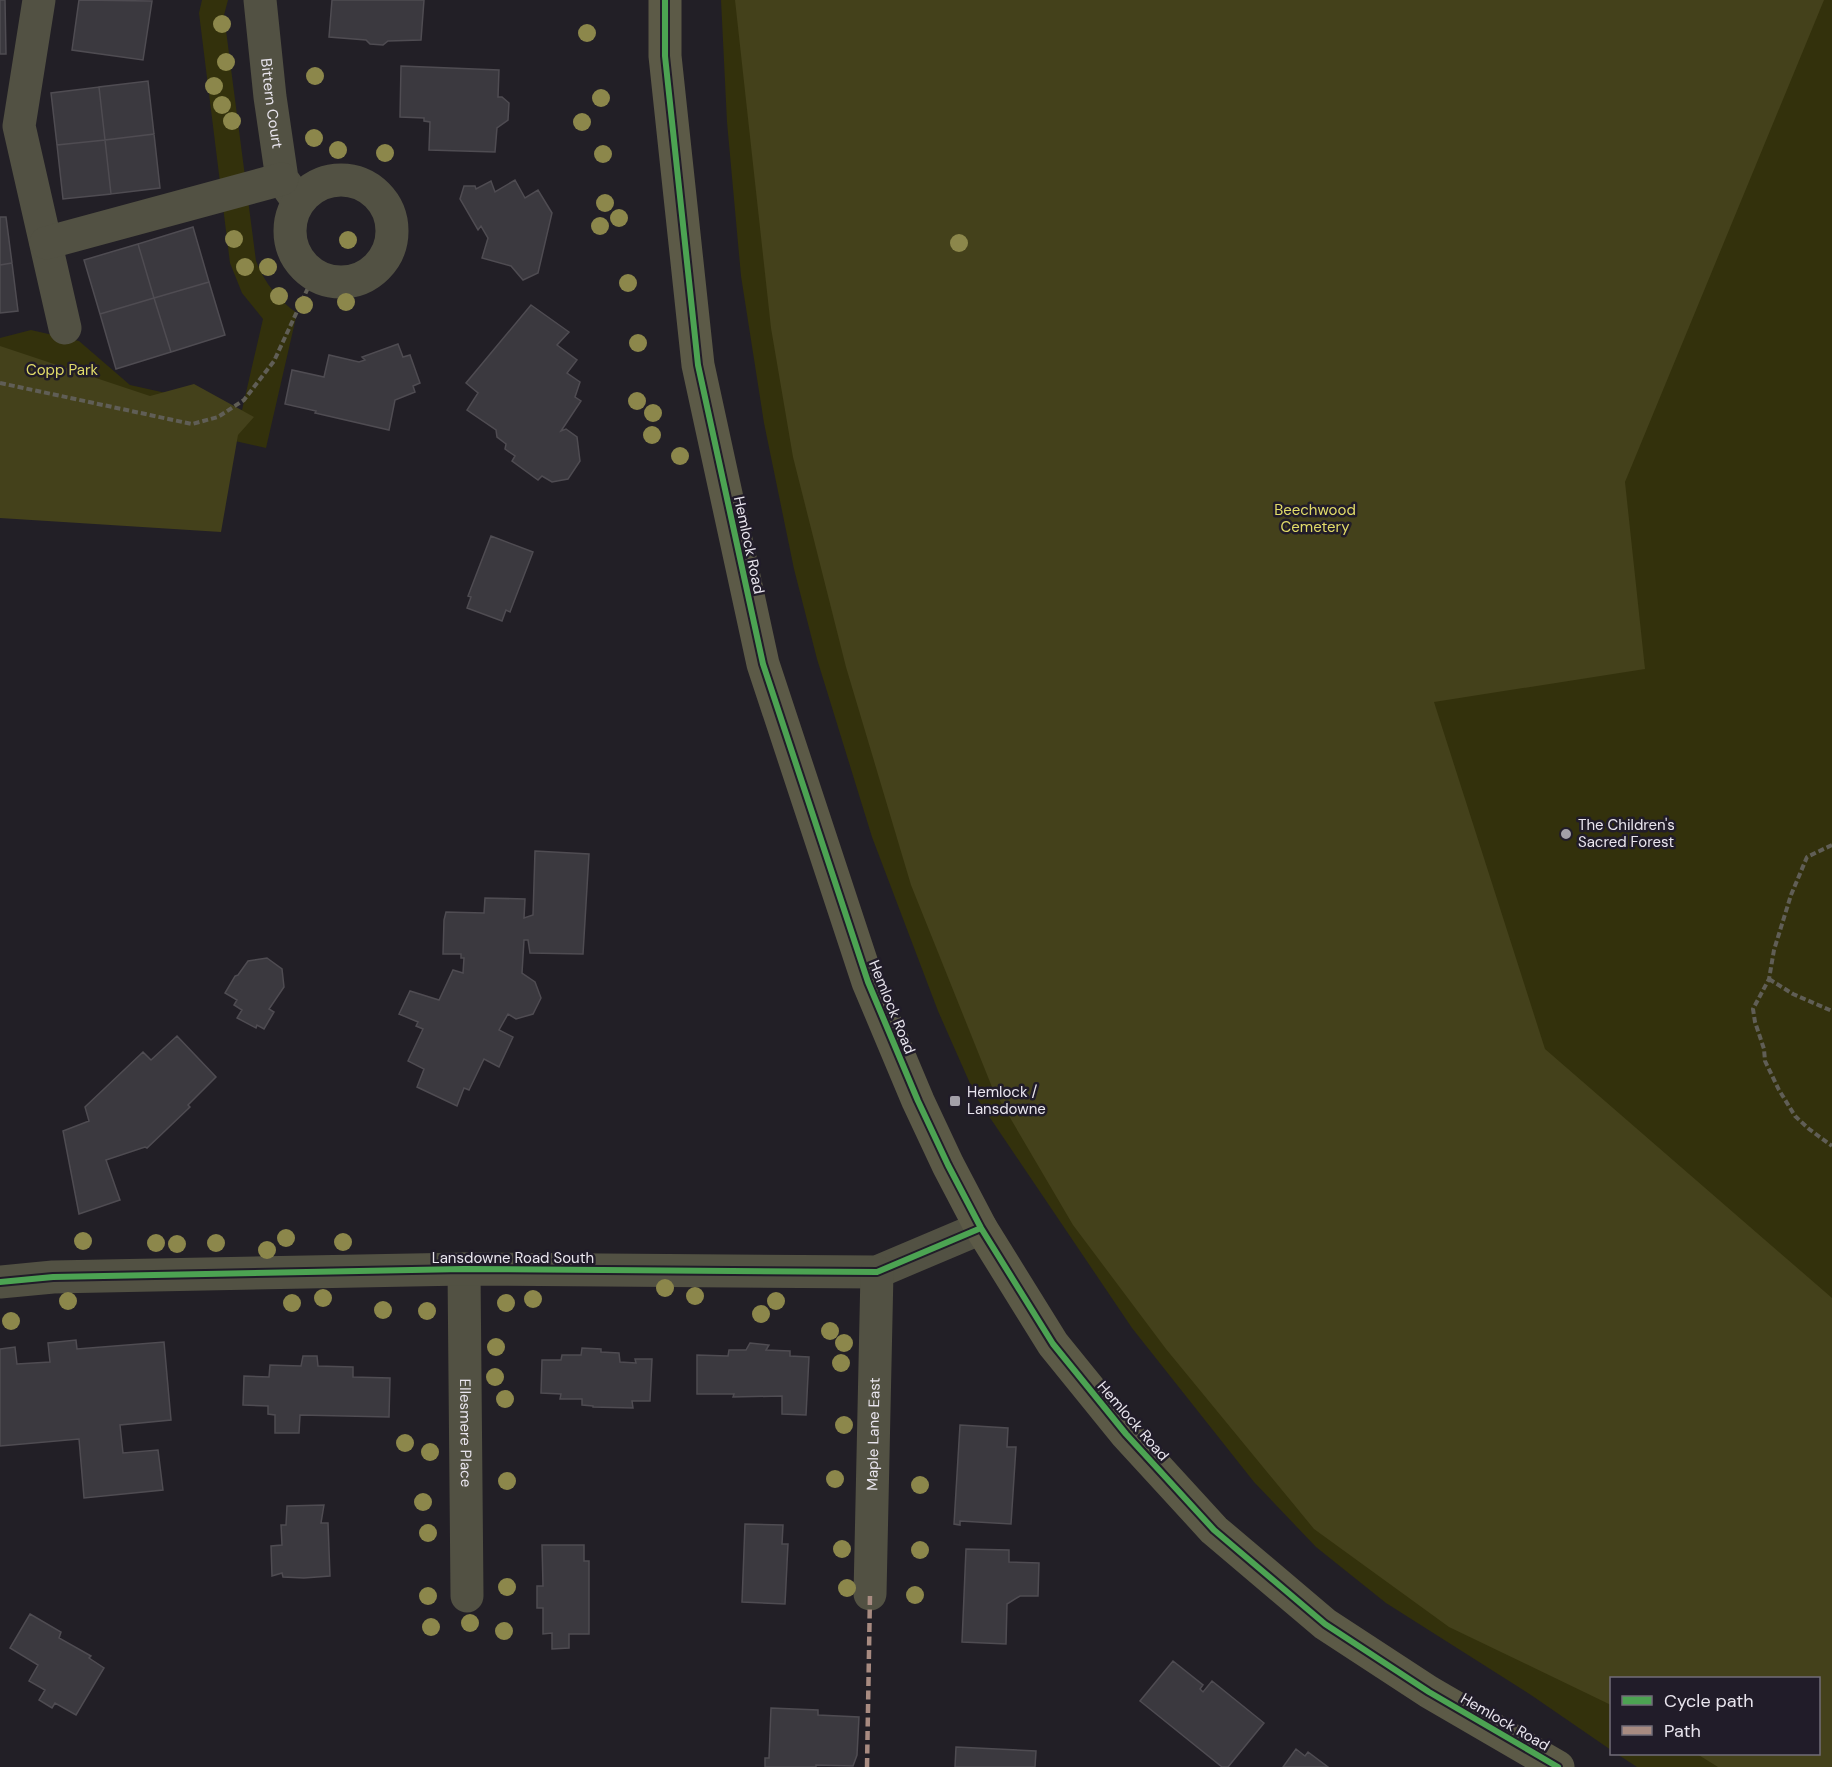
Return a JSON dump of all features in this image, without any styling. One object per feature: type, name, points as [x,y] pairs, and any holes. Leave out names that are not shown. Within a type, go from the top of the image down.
[{"type":"main road","name":"Hemlock Road","points":[[665,0],[665,56],[698,365],[763,664],[868,982],[948,1166],[981,1228],[1053,1344],[1126,1434],[1214,1530],[1325,1624],[1429,1692],[1558,1767]]},
{"type":"street","points":[[39,0],[19,126],[65,328]]},
{"type":"street","name":"Bittern Court","points":[[260,0],[270,97],[290,191],[290,234],[293,250],[302,264],[314,275]]},
{"type":"street","points":[[46,243],[290,191],[310,190],[326,182],[343,180],[359,183],[374,191],[385,204],[391,220],[391,237],[387,253],[377,267],[363,277],[346,282],[330,281],[314,275]]},
{"type":"street","name":"Lansdowne Road South","points":[[0,1282],[53,1277],[465,1269],[877,1272],[981,1228]]},
{"type":"street","name":"Ellesmere Place","points":[[465,1269],[467,1596]]},
{"type":"street","name":"Maple Lane East","points":[[870,1594],[877,1272]]},
{"type":"path","points":[[0,383],[192,424],[218,417],[244,400],[274,361],[314,275]]},
{"type":"path","points":[[1832,845],[1808,857],[1791,895],[1774,950],[1769,979],[1753,1009],[1764,1048],[1765,1061],[1779,1090],[1795,1116],[1832,1146]]},
{"type":"path","points":[[1769,979],[1793,994],[1832,1011]]},
{"type":"green space","name":"Copp Park","points":[[202,0],[228,0],[224,15],[256,261],[272,290],[297,313],[266,448],[0,388],[0,338],[31,330],[79,341],[130,385],[242,410],[263,319],[242,293],[230,263],[199,13]]},
{"type":"green space","name":"Beechwood Cemetery","points":[[721,0],[1832,0],[1832,1767],[1637,1767],[1619,1755],[1820,1755],[1820,1677],[1610,1677],[1610,1749],[1531,1695],[1386,1603],[1316,1547],[1254,1482],[1132,1328],[976,1097],[938,1011],[872,837],[817,659],[794,569],[764,423],[741,276],[727,122]]},
{"type":"green space","name":"Beechwood Cemetery","points":[[735,0],[1824,0],[1625,482],[1645,669],[1434,702],[1545,1049],[1832,1298],[1832,1767],[1718,1767],[1699,1755],[1820,1755],[1820,1677],[1610,1677],[1610,1705],[1449,1627],[1314,1529],[1166,1349],[1073,1225],[992,1087],[911,885],[846,667],[793,457],[771,328]]},
{"type":"green space","points":[[0,346],[150,396],[194,384],[254,417],[238,435],[221,532],[0,518]]},
{"type":"building","points":[[0,0],[5,0],[6,54],[0,54]]},
{"type":"building","points":[[79,0],[152,1],[143,60],[72,50]]},
{"type":"building","points":[[332,0],[424,0],[421,40],[388,41],[383,45],[370,44],[366,40],[329,37]]},
{"type":"building","points":[[401,66],[499,70],[498,97],[502,97],[509,103],[508,120],[497,128],[495,152],[429,150],[430,122],[424,121],[424,118],[400,117]]},
{"type":"building","points":[[148,81],[154,134],[105,140],[99,87]]},
{"type":"building","points":[[99,87],[105,140],[57,145],[51,93]]},
{"type":"building","points":[[154,134],[160,188],[111,194],[105,140]]},
{"type":"building","points":[[105,140],[111,194],[63,199],[57,145]]},
{"type":"building","points":[[515,180],[525,198],[538,190],[552,213],[538,273],[523,280],[511,266],[482,258],[488,238],[481,226],[478,230],[460,199],[464,186],[475,186],[476,189],[491,181],[495,192]]},
{"type":"building","points":[[0,217],[6,217],[12,263],[0,265]]},
{"type":"building","points":[[193,227],[209,282],[154,298],[138,244]]},
{"type":"building","points":[[138,244],[154,298],[100,314],[84,260]]},
{"type":"building","points":[[12,263],[18,311],[0,313],[0,265]]},
{"type":"building","points":[[209,282],[225,335],[171,352],[154,298]]},
{"type":"building","points":[[154,298],[171,352],[116,369],[100,314]]},
{"type":"building","points":[[531,305],[569,332],[557,345],[577,360],[567,373],[580,382],[575,397],[581,401],[561,431],[566,429],[577,437],[580,461],[568,479],[552,482],[542,476],[538,480],[512,461],[515,456],[505,449],[506,444],[497,437],[496,430],[467,410],[478,393],[466,383]]},
{"type":"building","points":[[398,344],[403,357],[410,355],[420,383],[413,386],[415,392],[395,400],[389,430],[285,404],[292,370],[324,377],[329,355],[359,362],[365,360],[362,357]]},
{"type":"building","points":[[491,536],[533,552],[510,612],[506,610],[502,621],[467,608],[471,597],[468,596]]},
{"type":"building","points":[[535,851],[589,854],[583,954],[530,953],[528,940],[524,940],[522,973],[535,982],[541,998],[533,1014],[516,1019],[508,1014],[499,1030],[513,1037],[499,1067],[484,1059],[469,1090],[464,1088],[457,1106],[417,1087],[424,1069],[408,1061],[423,1029],[416,1026],[418,1022],[399,1014],[410,991],[439,1000],[453,970],[463,973],[464,958],[461,958],[461,954],[443,954],[446,912],[484,913],[485,898],[525,899],[524,918],[533,915]]},
{"type":"building","points":[[267,958],[282,969],[284,987],[269,1009],[274,1012],[264,1029],[257,1025],[256,1028],[237,1018],[242,1010],[234,1005],[237,1000],[225,993],[235,976],[248,961]]},
{"type":"building","points":[[177,1036],[216,1077],[188,1105],[190,1107],[147,1148],[106,1160],[120,1200],[79,1214],[63,1131],[89,1121],[85,1107],[143,1052],[151,1060]]},
{"type":"building","points":[[76,1340],[77,1349],[164,1342],[171,1420],[120,1425],[123,1453],[158,1450],[163,1490],[84,1498],[79,1439],[0,1446],[0,1349],[15,1347],[17,1364],[50,1362],[48,1343]]},
{"type":"building","points":[[750,1343],[769,1345],[766,1350],[790,1351],[790,1356],[809,1357],[806,1415],[782,1414],[782,1396],[733,1397],[734,1394],[697,1394],[697,1355],[728,1356],[729,1350],[746,1350]]},
{"type":"building","points":[[582,1348],[619,1353],[620,1362],[636,1363],[635,1359],[652,1359],[650,1401],[632,1401],[633,1408],[593,1407],[582,1405],[582,1399],[560,1399],[561,1394],[541,1393],[542,1360],[561,1360],[562,1355],[581,1355]]},
{"type":"building","points":[[303,1356],[317,1356],[318,1366],[353,1367],[353,1377],[390,1378],[389,1417],[300,1415],[299,1433],[275,1433],[275,1415],[268,1414],[268,1406],[243,1405],[244,1376],[269,1377],[270,1365],[301,1366]]},
{"type":"building","points":[[960,1425],[1008,1428],[1007,1447],[1016,1447],[1011,1524],[960,1521],[960,1525],[954,1524]]},
{"type":"building","points":[[324,1505],[321,1523],[328,1523],[330,1576],[283,1577],[282,1573],[272,1576],[271,1546],[282,1545],[281,1525],[286,1525],[287,1506]]},
{"type":"building","points":[[745,1524],[783,1525],[782,1544],[788,1544],[785,1604],[742,1602]]},
{"type":"building","points":[[542,1545],[584,1545],[584,1561],[589,1561],[589,1634],[569,1634],[569,1648],[552,1649],[552,1633],[543,1634],[543,1608],[537,1608],[537,1586],[543,1586]]},
{"type":"building","points":[[966,1549],[1009,1550],[1009,1562],[1039,1563],[1038,1596],[1020,1596],[1007,1604],[1006,1644],[962,1642]]},
{"type":"building","points":[[30,1614],[61,1632],[59,1638],[91,1656],[89,1658],[104,1668],[76,1715],[55,1703],[52,1708],[39,1700],[45,1690],[29,1681],[38,1665],[10,1648]]},
{"type":"building","points":[[1173,1661],[1203,1685],[1200,1689],[1203,1692],[1212,1681],[1264,1723],[1228,1767],[1222,1767],[1140,1701]]},
{"type":"building","points":[[771,1708],[818,1710],[818,1715],[859,1717],[857,1755],[853,1766],[765,1767],[765,1758],[769,1758]]},
{"type":"building","points":[[956,1747],[1036,1751],[1035,1767],[955,1767]]},
{"type":"building","points":[[1296,1749],[1305,1756],[1308,1752],[1328,1767],[1283,1767]]},
{"type":"marked path","points":[[867,1767],[870,1594]]},
{"type":"cycle path","points":[[665,0],[665,56],[698,365],[763,664],[868,982],[918,1101],[948,1165],[981,1228],[1053,1344],[1126,1434],[1214,1530],[1325,1624],[1429,1692],[1558,1767]]},
{"type":"cycle path","points":[[0,1282],[53,1277],[464,1269],[877,1272],[981,1228]]},
{"type":"place","name":"The Children's Sacred Forest","points":[[1566,834]]},
{"type":"place","name":"Hemlock / Lansdowne","points":[[955,1101]]}]
